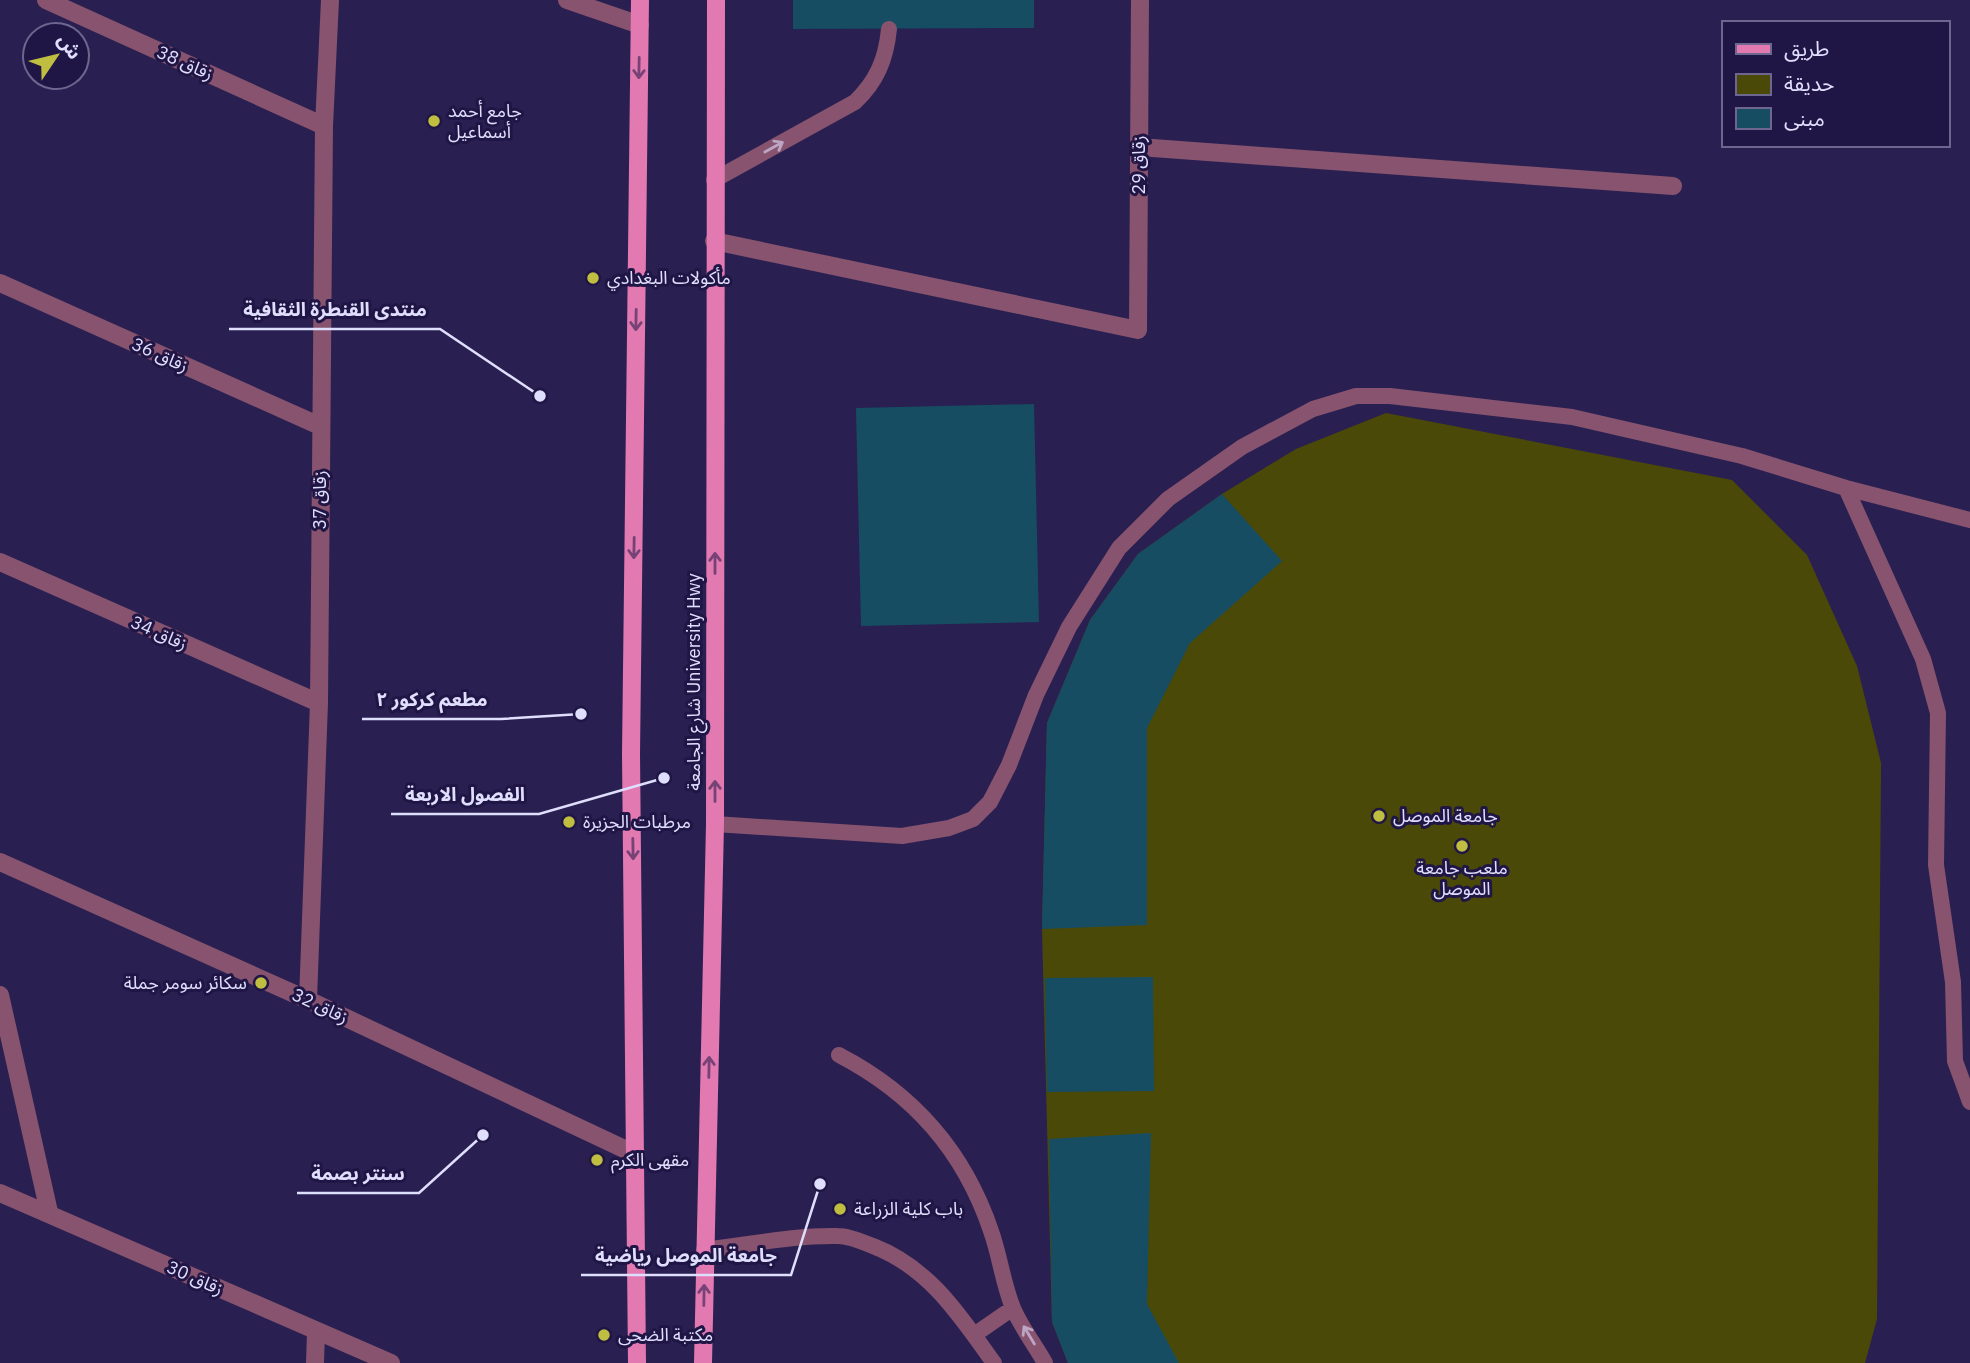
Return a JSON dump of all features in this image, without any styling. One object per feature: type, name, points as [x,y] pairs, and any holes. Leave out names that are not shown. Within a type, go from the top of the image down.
[{"type":"main road","points":[[637,1363],[631,754],[640,0]]},
{"type":"main road","name":"شارع الجامعة University Hwy","points":[[703,1363],[715,824],[716,0]]},
{"type":"street","name":"زقاق 38","points":[[46,0],[324,126]]},
{"type":"street","name":"زقاق 37","points":[[308,1000],[319,704],[324,126],[330,0]]},
{"type":"street","points":[[567,0],[640,25]]},
{"type":"street","name":"زقاق 29","points":[[714,241],[1138,330],[1140,0]]},
{"type":"street","points":[[1139,147],[1673,186]]},
{"type":"street","name":"زقاق 36","points":[[0,283],[320,426]]},
{"type":"street","name":"زقاق 34","points":[[0,562],[319,704]]},
{"type":"street","name":"زقاق 32","points":[[0,862],[308,1000],[637,1155]]},
{"type":"street","points":[[0,995],[49,1212]]},
{"type":"street","name":"زقاق 30","points":[[0,1193],[49,1212],[391,1363]]},
{"type":"street","points":[[314,1363],[316,1332]]},
{"type":"lane","points":[[714,180],[855,102],[867,90],[883,62],[889,29]]},
{"type":"lane","points":[[715,824],[902,835],[949,828],[973,819],[990,802],[1069,627],[1119,548],[1168,499],[1242,447],[1313,409],[1356,396],[1390,396],[1572,417],[1742,456],[1846,488],[1970,520]]},
{"type":"lane","points":[[1846,488],[1923,659],[1938,713],[1936,865],[1953,982],[1955,1061],[1970,1102]]},
{"type":"lane","points":[[839,1055],[866,1069],[900,1093],[937,1129],[955,1153],[990,1228],[1013,1308],[1045,1363]]},
{"type":"lane","points":[[704,1250],[839,1236],[863,1242],[907,1262],[926,1278],[945,1296],[994,1363]]},
{"type":"lane","points":[[974,1335],[1013,1308]]},
{"type":"green space","name":"ملعب جامعة الموصل","points":[[1386,413],[1732,480],[1807,555],[1857,666],[1881,763],[1877,1319],[1865,1363],[1068,1363],[1052,1322],[1042,929],[1047,723],[1090,620],[1138,554],[1222,494],[1296,449]]},
{"type":"building","points":[[793,0],[1034,0],[1034,28],[793,29]]},
{"type":"building","points":[[1034,404],[1039,622],[861,626],[856,408]]},
{"type":"building","points":[[1222,494],[1282,561],[1190,643],[1147,728],[1147,925],[1042,929],[1047,723],[1090,620],[1138,554]]},
{"type":"building","points":[[1153,977],[1154,1091],[1047,1092],[1045,978]]},
{"type":"building","points":[[1151,1133],[1147,1304],[1179,1363],[1068,1363],[1052,1322],[1049,1139]]},
{"type":"place","name":"جامع أحمد أسماعيل","points":[[434,121]]},
{"type":"place","name":"مأكولات البغدادي","points":[[593,278]]},
{"type":"place","name":"منتدى القنطرة الثقافية","points":[[540,396]]},
{"type":"place","name":"مطعم كركور ٢","points":[[581,714]]},
{"type":"place","name":"الفصول الاربعة","points":[[664,778]]},
{"type":"place","name":"جامعة الموصل","points":[[1379,816]]},
{"type":"place","name":"مرطبات الجزيرة","points":[[569,822]]},
{"type":"place","name":"ملعب جامعة الموصل","points":[[1462,846]]},
{"type":"place","name":"سكائر سومر جملة","points":[[261,983]]},
{"type":"place","name":"سنتر بصمة","points":[[483,1135]]},
{"type":"place","name":"مقهى الكرم","points":[[597,1160]]},
{"type":"place","name":"جامعة الموصل رياضية","points":[[820,1184]]},
{"type":"place","name":"باب كلية الزراعة","points":[[840,1209]]},
{"type":"place","name":"مكتبة الضحى","points":[[604,1335]]}]
